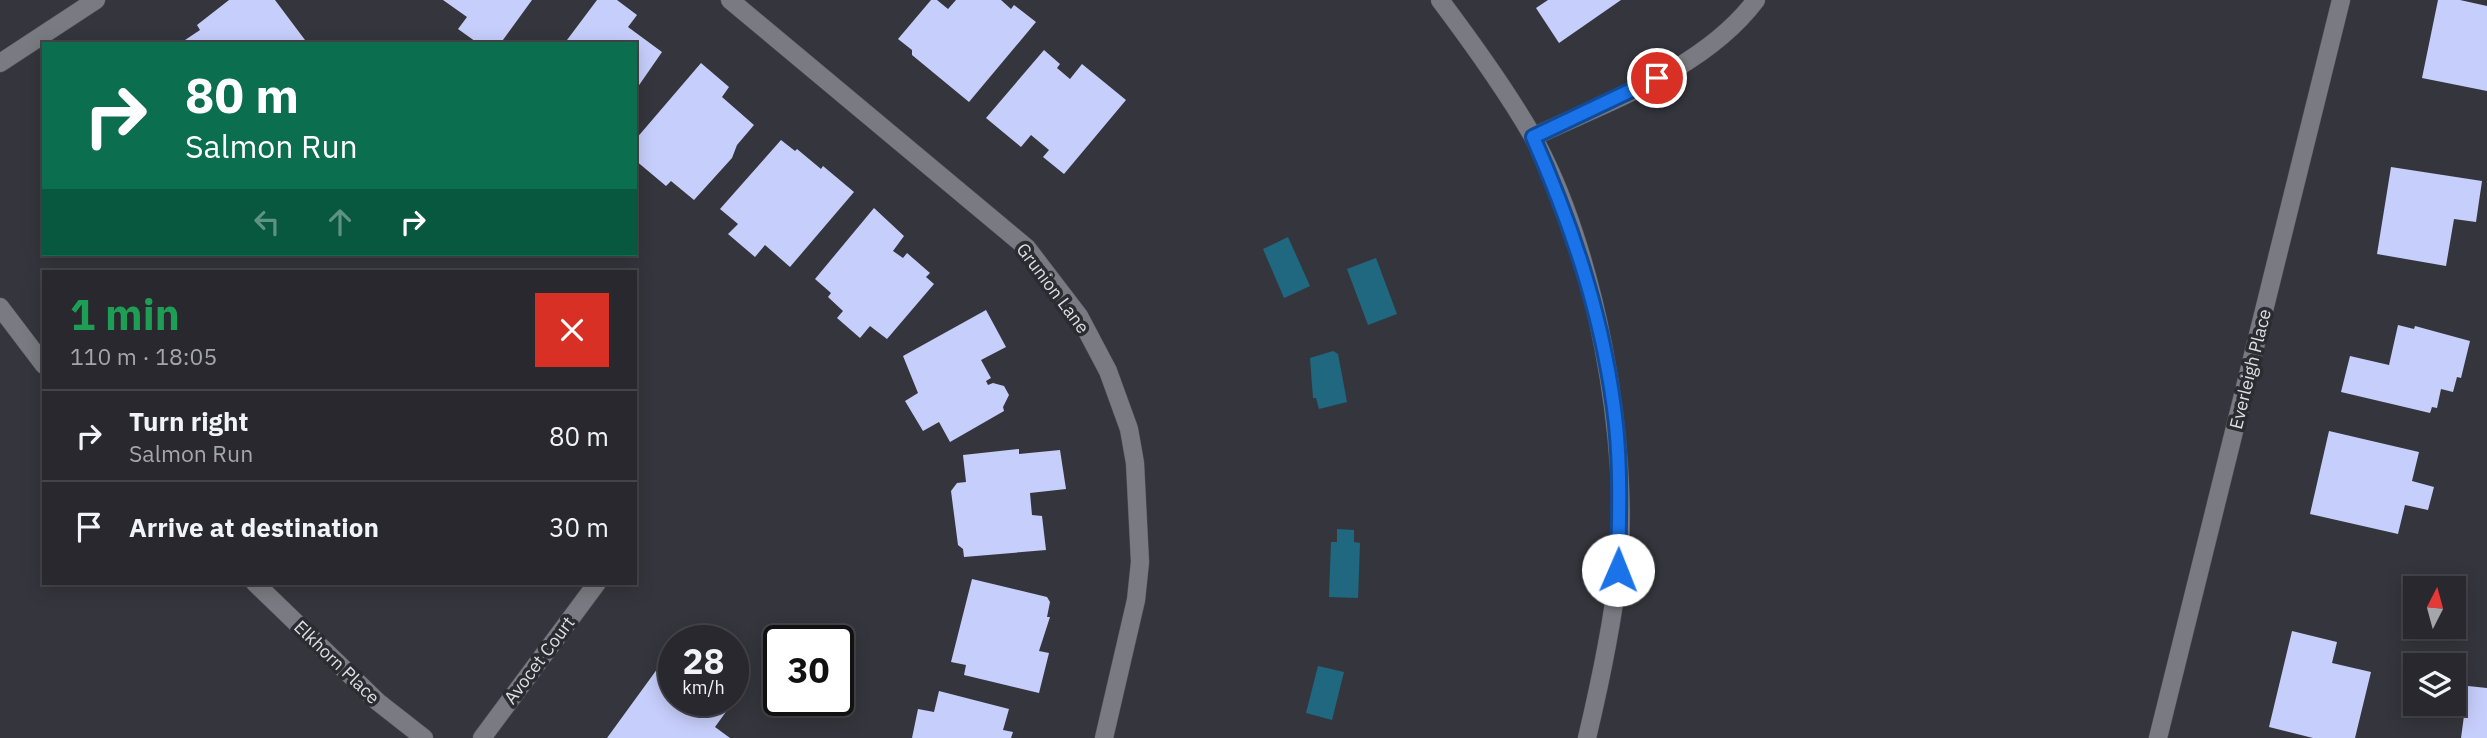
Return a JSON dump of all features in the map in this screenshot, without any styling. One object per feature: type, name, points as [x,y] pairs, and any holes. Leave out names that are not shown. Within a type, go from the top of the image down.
[{"type":"street","points":[[0,63],[96,0]]},
{"type":"street","name":"Grunion Lane","points":[[730,0],[1027,248],[1079,316],[1108,371],[1129,429],[1135,463],[1140,562],[1136,600],[1104,738]]},
{"type":"street","points":[[1440,0],[1485,60],[1533,137],[1564,208],[1586,275],[1603,342],[1616,425],[1620,490],[1618,570],[1601,679],[1587,738]]},
{"type":"street","points":[[1533,137],[1657,78],[1705,48],[1740,21],[1756,0]]},
{"type":"street","name":"Everleigh Place","points":[[2158,738],[2341,0]]},
{"type":"street","points":[[0,307],[42,362]]},
{"type":"street","name":"Elkhorn Place","points":[[257,585],[378,702],[424,738]]},
{"type":"street","name":"Avocet Court","points":[[482,738],[596,585]]},
{"type":"water","points":[[1288,237],[1310,286],[1284,298],[1263,249]]},
{"type":"water","points":[[1376,258],[1397,314],[1368,325],[1347,269]]},
{"type":"water","points":[[1333,351],[1338,354],[1347,402],[1319,409],[1316,398],[1313,398],[1310,358]]},
{"type":"water","points":[[1337,529],[1354,530],[1354,542],[1360,543],[1358,598],[1329,597],[1331,542],[1337,542]]},
{"type":"water","points":[[1318,666],[1344,672],[1332,720],[1306,713]]},
{"type":"building","points":[[229,0],[275,0],[306,42],[186,42],[185,40],[200,30],[197,25]]},
{"type":"building","points":[[443,0],[532,0],[501,42],[476,42],[458,29],[467,17]]},
{"type":"building","points":[[597,0],[617,0],[637,15],[628,27],[662,52],[637,88],[637,42],[566,42]]},
{"type":"building","points":[[931,0],[937,0],[948,9],[956,0],[1001,0],[1011,9],[1014,5],[1036,22],[969,102],[912,55],[912,50],[898,39]]},
{"type":"building","points":[[1548,0],[1621,0],[1559,43],[1536,8]]},
{"type":"building","points":[[2438,0],[2460,0],[2487,6],[2487,91],[2422,78]]},
{"type":"building","points":[[1044,50],[1060,64],[1057,68],[1070,79],[1082,64],[1126,100],[1064,174],[1043,157],[1049,150],[1031,135],[1021,147],[986,118]]},
{"type":"building","points":[[701,63],[729,87],[722,97],[754,125],[737,145],[732,158],[694,200],[671,181],[666,186],[637,162],[637,138]]},
{"type":"building","points":[[781,140],[795,151],[797,149],[821,169],[823,166],[854,192],[790,267],[765,245],[755,257],[728,234],[738,224],[720,209]]},
{"type":"building","points":[[2391,167],[2482,181],[2476,222],[2454,219],[2446,266],[2377,254]]},
{"type":"building","points":[[874,208],[904,236],[893,251],[903,258],[907,253],[930,273],[926,277],[934,284],[887,339],[870,326],[860,338],[837,318],[843,311],[828,297],[831,293],[815,279]]},
{"type":"building","points":[[986,310],[1006,347],[981,360],[991,378],[986,381],[988,385],[993,383],[1004,386],[1009,395],[1003,407],[1004,411],[950,442],[939,422],[923,431],[905,401],[918,393],[903,356]]},
{"type":"building","points":[[2398,325],[2414,329],[2415,326],[2470,341],[2461,378],[2457,377],[2453,392],[2441,389],[2437,408],[2432,407],[2430,413],[2341,392],[2350,356],[2389,365]]},
{"type":"building","points":[[2329,431],[2419,452],[2412,481],[2434,487],[2428,510],[2405,505],[2398,534],[2310,514]]},
{"type":"building","points":[[1019,449],[1019,454],[1060,450],[1066,489],[1030,493],[1032,515],[1042,516],[1046,550],[964,557],[963,549],[958,545],[951,491],[957,483],[966,482],[963,455]]},
{"type":"building","points":[[972,579],[1047,597],[1050,602],[1047,617],[1050,617],[1039,651],[1049,653],[1039,693],[964,675],[966,665],[951,662]]},
{"type":"building","points":[[2292,631],[2337,642],[2332,663],[2371,672],[2355,738],[2313,738],[2269,727]]},
{"type":"building","points":[[658,668],[658,716],[723,716],[715,727],[730,738],[607,738]]},
{"type":"building","points":[[2468,686],[2487,688],[2487,738],[2461,738]]},
{"type":"building","points":[[939,691],[1009,709],[1003,730],[1013,732],[1011,738],[912,738],[918,709],[934,712]]},
{"type":"route","points":[[1618,570],[1620,490],[1616,425],[1603,342],[1586,275],[1564,208],[1533,137],[1657,78]]}]
